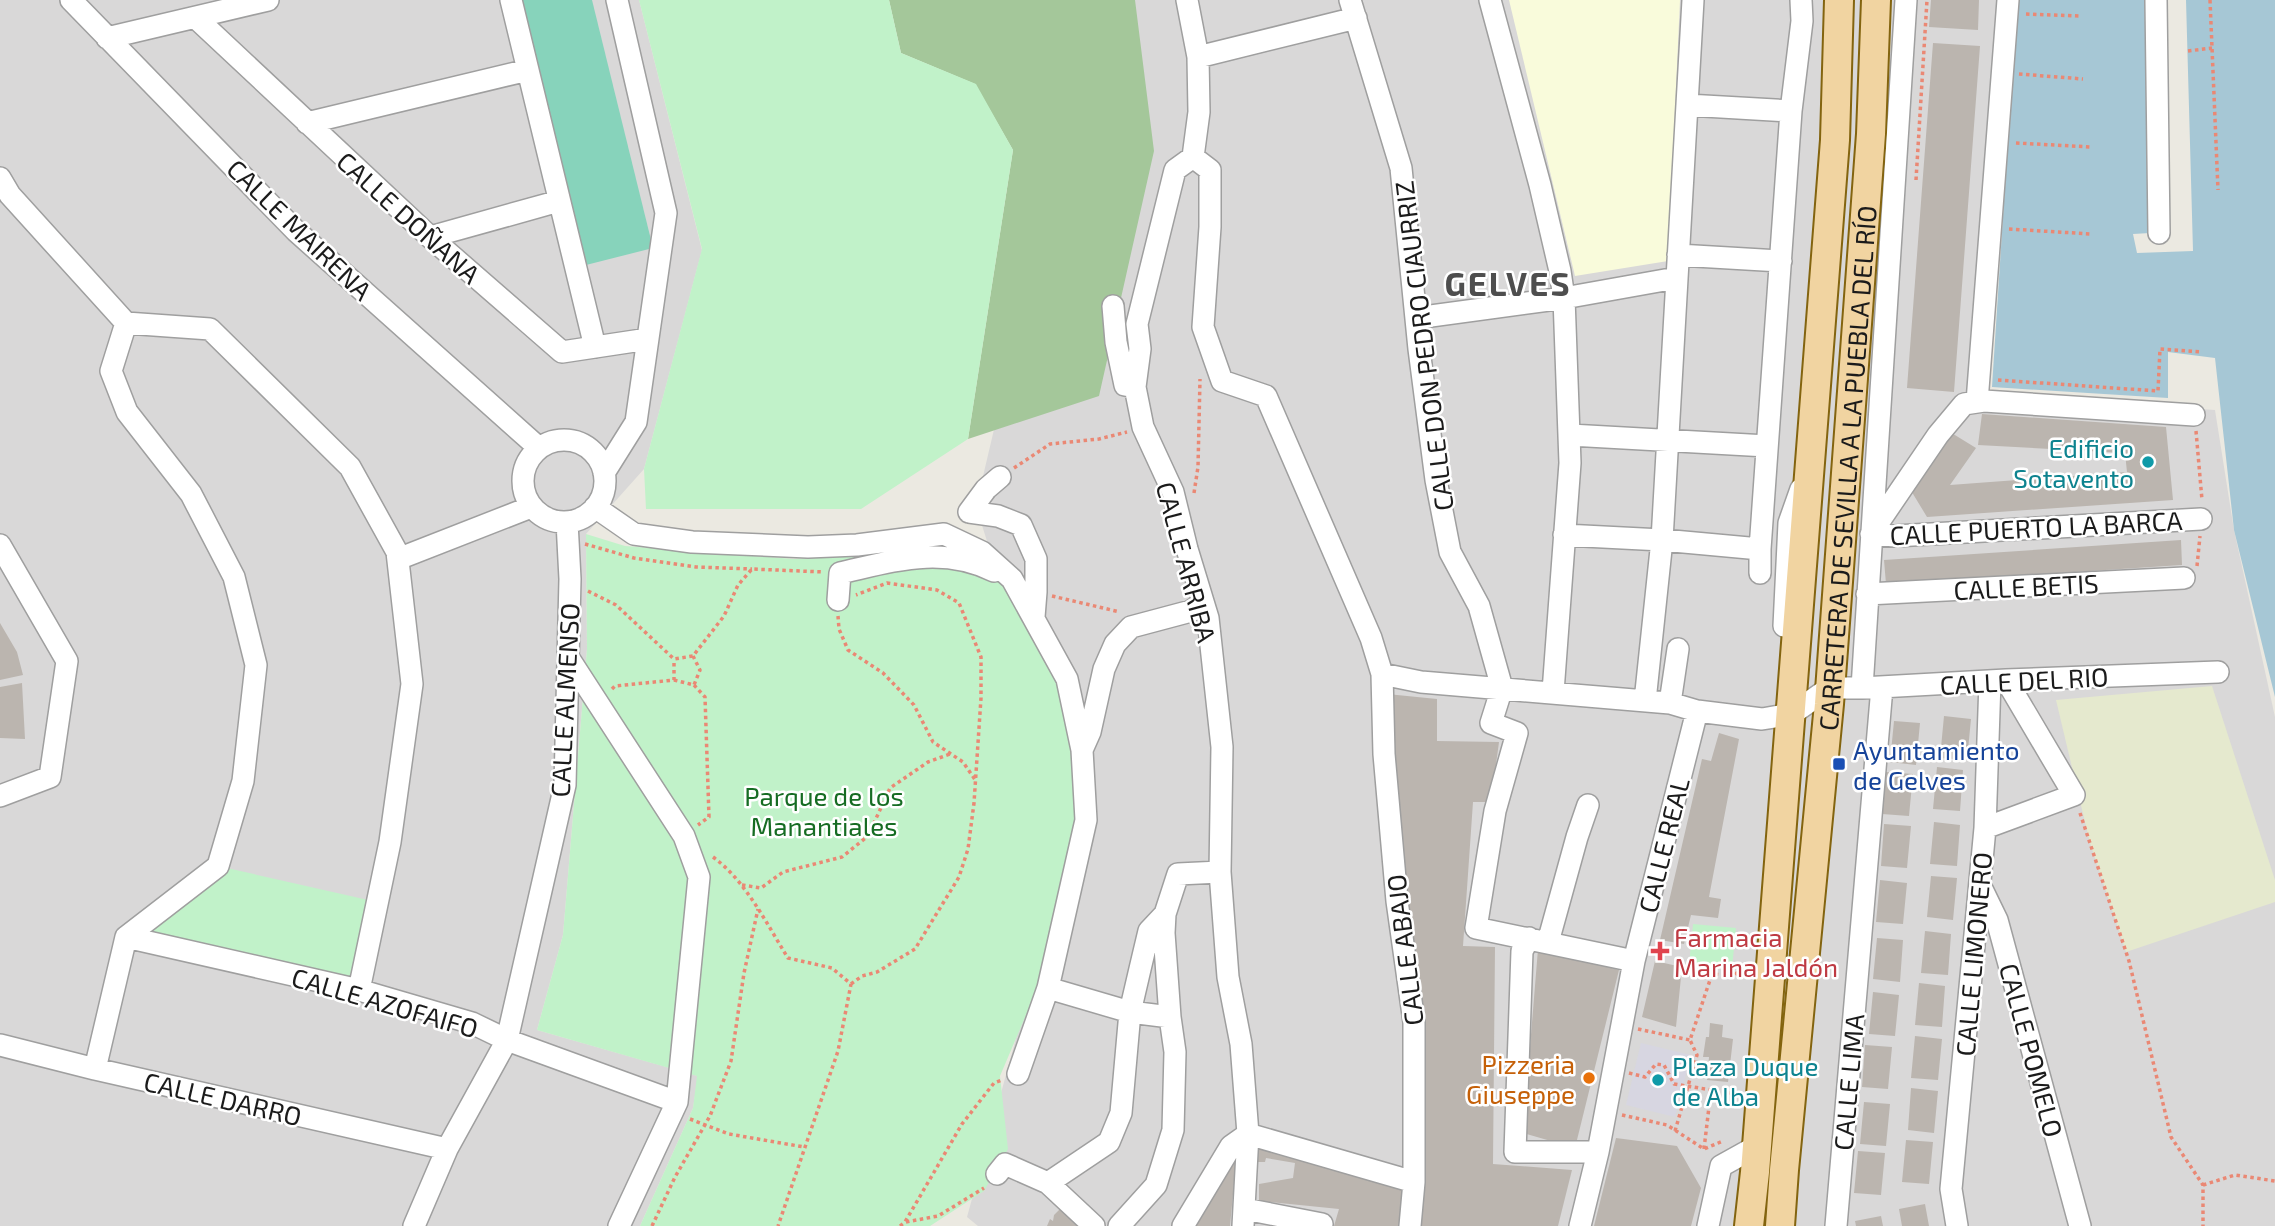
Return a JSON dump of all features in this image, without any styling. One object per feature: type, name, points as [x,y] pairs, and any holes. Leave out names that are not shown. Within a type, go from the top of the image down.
[{"type":"main road","name":"CARRETERA DE SEVILLA A LA PUEBLA DEL RÍO","points":[[1749,1226],[1745,1141],[1792,714],[1835,140],[1839,0]]},
{"type":"main road","name":"CARRETERA DE SEVILLA A LA PUEBLA DEL RÍO","points":[[1780,1226],[1829,688],[1871,134],[1876,0]]},
{"type":"street","name":"CALLE MAIRENA","points":[[71,0],[296,231],[539,448]]},
{"type":"street","points":[[107,38],[268,0]]},
{"type":"street","points":[[511,0],[595,347]]},
{"type":"street","points":[[604,472],[636,422],[666,214],[617,0]]},
{"type":"street","points":[[1187,0],[1198,57],[1199,112],[1193,157],[1210,170],[1210,227],[1203,327],[1208,343]]},
{"type":"street","points":[[1490,0],[1540,186],[1564,298],[1570,435],[1553,692]]},
{"type":"street","points":[[1645,701],[1662,540],[1693,0]]},
{"type":"street","points":[[1760,573],[1801,0]]},
{"type":"street","name":"CALLE LIMA","points":[[1836,1226],[1872,688],[1867,594],[1906,0]]},
{"type":"street","points":[[2156,0],[2159,233]]},
{"type":"street","points":[[1977,402],[2012,7]]},
{"type":"street","points":[[1198,57],[1353,9]]},
{"type":"street","name":"CALLE DON PEDRO CIAURRIZ","points":[[1353,9],[1401,168],[1436,480],[1450,552],[1479,606],[1502,688]]},
{"type":"street","name":"CALLE DOÑANA","points":[[196,18],[430,237],[562,352],[648,339]]},
{"type":"street","points":[[307,123],[528,70]]},
{"type":"street","points":[[1687,105],[1791,111]]},
{"type":"street","name":"CALLE ARRIBA","points":[[1193,157],[1175,170],[1171,183],[1137,324],[1140,349],[1135,387],[1143,427],[1173,492],[1186,549],[1208,618],[1222,747],[1220,872],[1228,976],[1241,1045],[1248,1134],[1244,1218]]},
{"type":"street","points":[[3,192],[126,323],[210,329],[350,467],[397,552],[412,684],[390,842],[359,990]]},
{"type":"street","points":[[430,237],[559,201]]},
{"type":"street","points":[[1678,255],[1781,261]]},
{"type":"street","points":[[1416,318],[1564,298],[1676,278]]},
{"type":"street","points":[[1114,306],[1115,342],[1125,385],[1135,387]]},
{"type":"street","points":[[95,1069],[126,937],[218,866],[243,781],[256,666],[234,577],[191,494],[127,412],[111,371],[126,323]]},
{"type":"street","name":"CALLE ABAJO","points":[[1208,343],[1222,381],[1266,396],[1371,638],[1382,674],[1384,754],[1396,901],[1415,1022],[1414,1182],[1410,1226]]},
{"type":"street","points":[[1871,534],[1938,435],[1964,404],[1984,401],[2194,415]]},
{"type":"street","points":[[1570,435],[1768,446]]},
{"type":"street","points":[[565,440],[578,442],[590,449],[604,472],[605,486],[601,500],[568,531],[531,507],[522,482],[529,457],[551,442],[565,440]]},
{"type":"street","points":[[1000,477],[986,489],[969,512],[998,516],[1021,525],[1035,559],[1034,617]]},
{"type":"street","points":[[398,559],[531,507]]},
{"type":"street","points":[[595,507],[634,534],[692,542],[808,547],[857,545],[944,534],[982,552],[1012,579],[1067,679],[1082,750],[1086,820],[1048,988],[1018,1074]]},
{"type":"street","name":"CALLE PUERTO LA BARCA","points":[[1871,534],[1895,536],[2201,519]]},
{"type":"street","name":"CALLE ALMENSO","points":[[414,1226],[447,1149],[507,1040],[565,785],[570,582],[568,531]]},
{"type":"street","points":[[1564,535],[1760,549]]},
{"type":"street","points":[[0,545],[66,661],[50,777],[0,796]]},
{"type":"street","points":[[838,600],[840,573],[918,556],[953,557],[986,567],[1012,579]]},
{"type":"street","name":"CALLE BETIS","points":[[1867,594],[2184,578]]},
{"type":"street","points":[[1082,750],[1090,732],[1104,669],[1115,644],[1131,627],[1191,611],[1203,603]]},
{"type":"street","points":[[1670,703],[1678,649]]},
{"type":"street","points":[[568,657],[684,836],[699,877],[674,1107],[619,1226]]},
{"type":"street","name":"CALLE DEL RIO","points":[[1829,688],[2218,672]]},
{"type":"street","points":[[1382,674],[1421,682],[1670,703],[1697,711],[1762,719],[1792,714],[1829,688]]},
{"type":"street","points":[[1985,828],[2074,795],[1998,681]]},
{"type":"street","name":"CALLE LIMONERO","points":[[1957,1226],[1951,1189],[1998,681]]},
{"type":"street","points":[[1502,688],[1491,723],[1517,733],[1495,810],[1476,928],[1634,961]]},
{"type":"street","name":"CALLE REAL","points":[[1580,1226],[1598,1152],[1634,961],[1697,711]]},
{"type":"street","points":[[1588,806],[1539,940],[1522,951],[1515,1152],[1598,1152]]},
{"type":"street","points":[[1119,1226],[1156,1185],[1173,1130],[1175,1052],[1164,933],[1166,914],[1178,874],[1220,872]]},
{"type":"street","name":"CALLE POMELO","points":[[1979,883],[1997,920],[2073,1224]]},
{"type":"street","points":[[1048,1183],[1109,1142],[1121,1113],[1130,1012],[1149,931],[1166,914]]},
{"type":"street","name":"CALLE AZOFAIFO","points":[[126,937],[359,990],[472,1023],[507,1040],[674,1107]]},
{"type":"street","points":[[1048,988],[1130,1012],[1170,1017]]},
{"type":"street","name":"CALLE DARRO","points":[[0,1045],[447,1149]]},
{"type":"street","points":[[1183,1226],[1231,1146],[1248,1134],[1414,1182]]},
{"type":"street","points":[[1708,1226],[1721,1166],[1745,1141]]},
{"type":"street","points":[[1001,1169],[1048,1183],[1094,1226]]},
{"type":"street","points":[[1244,1218],[1322,1224],[1321,1226]]},
{"type":"path","points":[[2210,0],[2218,190]]},
{"type":"path","points":[[2012,7],[2080,16]]},
{"type":"path","points":[[2188,51],[2212,48]]},
{"type":"path","points":[[2012,74],[2083,79]]},
{"type":"path","points":[[2008,143],[2091,147]]},
{"type":"path","points":[[2002,228],[2091,234]]},
{"type":"path","points":[[1180,516],[1191,511],[1198,467],[1200,375],[1208,343]]},
{"type":"path","points":[[1998,380],[2158,391],[2160,349],[2202,352]]},
{"type":"path","points":[[1000,477],[1050,444],[1099,439],[1143,427]]},
{"type":"path","points":[[568,531],[634,558],[696,567],[840,573]]},
{"type":"path","points":[[674,659],[693,656],[724,616],[738,585],[752,569]]},
{"type":"path","points":[[570,582],[615,605],[674,659],[674,680]]},
{"type":"path","points":[[778,1226],[838,1051],[851,984],[915,949],[939,912],[960,877],[968,849],[976,781],[981,657],[959,603],[937,590],[887,583],[838,600],[839,629],[848,650],[883,673],[914,705],[933,742],[963,762],[976,781]]},
{"type":"path","points":[[1036,592],[1123,613],[1131,627]]},
{"type":"path","points":[[693,656],[700,670],[694,685]]},
{"type":"path","points":[[597,702],[615,686],[674,680],[694,685],[705,697],[709,817],[684,836],[728,868],[758,909],[788,958],[832,968],[851,984]]},
{"type":"path","points":[[740,884],[761,888],[783,872],[842,857],[868,836],[890,789],[928,762],[950,754]]},
{"type":"path","points":[[2074,795],[2129,961],[2171,1137],[2203,1185],[2203,1226]]},
{"type":"path","points":[[652,1226],[675,1177],[706,1124],[731,1061],[744,974],[758,909]]},
{"type":"path","points":[[1675,1131],[1697,1055],[1690,1040],[1712,974],[1734,976],[1745,964]]},
{"type":"path","points":[[1622,1026],[1690,1040]]},
{"type":"path","points":[[1614,1069],[1645,1077],[1656,1064],[1664,1065],[1674,1084],[1737,1094]]},
{"type":"path","points":[[900,1226],[905,1222],[962,1124],[994,1083],[1018,1074]]},
{"type":"path","points":[[1704,1149],[1712,1090]]},
{"type":"path","points":[[674,1107],[729,1134],[805,1147]]},
{"type":"path","points":[[1606,1111],[1667,1125],[1704,1149],[1745,1141]]},
{"type":"path","points":[[905,1222],[938,1216],[984,1188],[1001,1169]]},
{"type":"path","points":[[2203,1185],[2235,1175],[2275,1181]]},
{"type":"shaded area","points":[[0,0],[639,0],[702,250],[644,469],[586,534],[587,649],[563,935],[537,1030],[698,1076],[693,1108],[640,1226],[0,1226]]},
{"type":"shaded area","points":[[1095,0],[2002,0],[1967,391],[1989,395],[2215,410],[2234,530],[2275,717],[2275,1226],[978,1226],[967,1217],[1075,823],[976,506]]},
{"type":"shaded area","points":[[1509,0],[1680,0],[1668,261],[1575,276]]},
{"type":"shaded area","points":[[2212,686],[2275,880],[2275,902],[2126,952],[2090,843],[2056,700]]},
{"type":"shaded area","name":"Plaza Duque de Alba","points":[[1641,1043],[1691,1055],[1675,1117],[1626,1105]]},
{"type":"green space","points":[[521,0],[592,0],[653,248],[586,265]]},
{"type":"green space","points":[[639,0],[889,0],[901,53],[976,84],[1013,150],[968,439],[861,509],[646,509],[644,469],[702,249]]},
{"type":"green space","points":[[889,0],[1135,0],[1154,151],[1099,396],[968,439],[1013,150],[975,84],[901,53]]},
{"type":"green space","name":"Parque de los Manantiales","points":[[586,534],[625,546],[794,559],[883,553],[940,541],[967,552],[1018,600],[1055,666],[1075,765],[1080,818],[1040,982],[1000,1076],[1008,1149],[984,1191],[930,1226],[640,1226],[693,1108],[697,1076],[537,1030],[563,935],[587,649]]},
{"type":"green space","points":[[218,866],[377,902],[359,990],[126,937]]},
{"type":"green space","points":[[1693,924],[1736,928],[1732,968],[1689,965]]},
{"type":"water","points":[[2017,0],[2145,0],[2150,233],[2133,234],[2137,253],[2193,251],[2186,0],[2275,0],[2275,697],[2234,530],[2215,358],[2168,352],[2168,398],[1992,387]]},
{"type":"building","points":[[1931,0],[1979,0],[1978,30],[1929,27]]},
{"type":"building","points":[[1933,43],[1980,46],[1954,392],[1907,388]]},
{"type":"building","name":"Edificio Sotavento","points":[[1982,414],[2166,427],[2173,500],[1927,517],[1910,489],[1950,432],[1976,448],[1950,485],[2127,472],[2125,453],[1978,445]]},
{"type":"building","points":[[2181,540],[2182,565],[1886,584],[1884,560]]},
{"type":"building","points":[[0,623],[17,652],[23,675],[0,680]]},
{"type":"building","points":[[22,683],[25,739],[0,738],[0,687]]},
{"type":"building","points":[[1387,694],[1437,699],[1437,741],[1499,742],[1491,802],[1473,802],[1463,946],[1495,947],[1493,1164],[1572,1170],[1558,1226],[1417,1226],[1425,1034],[1410,958]]},
{"type":"building","points":[[1944,716],[1971,719],[1967,760],[1940,758]]},
{"type":"building","points":[[1894,721],[1920,723],[1916,765],[1890,762]]},
{"type":"building","points":[[1719,733],[1739,739],[1709,897],[1721,899],[1718,918],[1691,915],[1684,944],[1660,940],[1702,759],[1711,761]]},
{"type":"building","points":[[1937,767],[1963,770],[1960,811],[1933,809]]},
{"type":"building","points":[[1886,772],[1913,774],[1909,816],[1882,814]]},
{"type":"building","points":[[1934,822],[1960,825],[1957,866],[1930,864]]},
{"type":"building","points":[[1884,824],[1911,826],[1907,868],[1881,866]]},
{"type":"building","points":[[1931,876],[1957,878],[1953,920],[1927,917]]},
{"type":"building","points":[[1880,880],[1907,883],[1903,924],[1876,922]]},
{"type":"building","points":[[1925,931],[1951,934],[1948,975],[1921,973]]},
{"type":"building","points":[[1877,938],[1903,940],[1900,982],[1873,979]]},
{"type":"building","points":[[1538,949],[1619,970],[1575,1148],[1523,1133]]},
{"type":"building","points":[[1655,961],[1682,967],[1676,1027],[1642,1017]]},
{"type":"building","points":[[1919,983],[1945,986],[1942,1027],[1915,1025]]},
{"type":"building","points":[[1873,992],[1899,995],[1895,1036],[1869,1034]]},
{"type":"building","points":[[1710,1023],[1723,1025],[1722,1037],[1733,1039],[1728,1082],[1707,1080],[1709,1057],[1703,1057]]},
{"type":"building","points":[[1915,1036],[1942,1039],[1938,1080],[1911,1078]]},
{"type":"building","points":[[1865,1045],[1892,1047],[1888,1089],[1862,1087]]},
{"type":"building","points":[[1911,1088],[1938,1091],[1934,1133],[1908,1130]]},
{"type":"building","points":[[1864,1102],[1890,1104],[1886,1146],[1860,1144]]},
{"type":"building","points":[[1616,1138],[1677,1146],[1701,1188],[1691,1226],[1594,1226]]},
{"type":"building","points":[[1906,1140],[1933,1142],[1929,1184],[1902,1182]]},
{"type":"building","points":[[1255,1143],[1403,1187],[1401,1226],[1334,1226],[1339,1209],[1259,1201],[1259,1184],[1293,1178],[1295,1163],[1266,1158],[1265,1162],[1256,1162]]},
{"type":"building","points":[[1235,1144],[1240,1167],[1234,1184],[1230,1226],[1186,1226]]},
{"type":"building","points":[[1858,1151],[1885,1153],[1881,1195],[1854,1193]]},
{"type":"building","points":[[1925,1204],[1929,1226],[1902,1226],[1899,1209]]},
{"type":"building","points":[[1060,1209],[1083,1226],[1047,1226]]},
{"type":"building","points":[[1881,1216],[1883,1226],[1856,1226],[1855,1221]]},
{"type":"place","name":"Edificio Sotavento","points":[[2148,462]]},
{"type":"place","name":"Ayuntamiento de Gelves","points":[[1839,764]]},
{"type":"place","name":"Farmacia Marina Jaldón","points":[[1660,951]]},
{"type":"place","name":"Pizzeria Giuseppe","points":[[1589,1078]]},
{"type":"place","name":"Plaza Duque de Alba","points":[[1658,1080]]},
{"type":"district","name":"GELVES","points":[[1508,283]]}]
